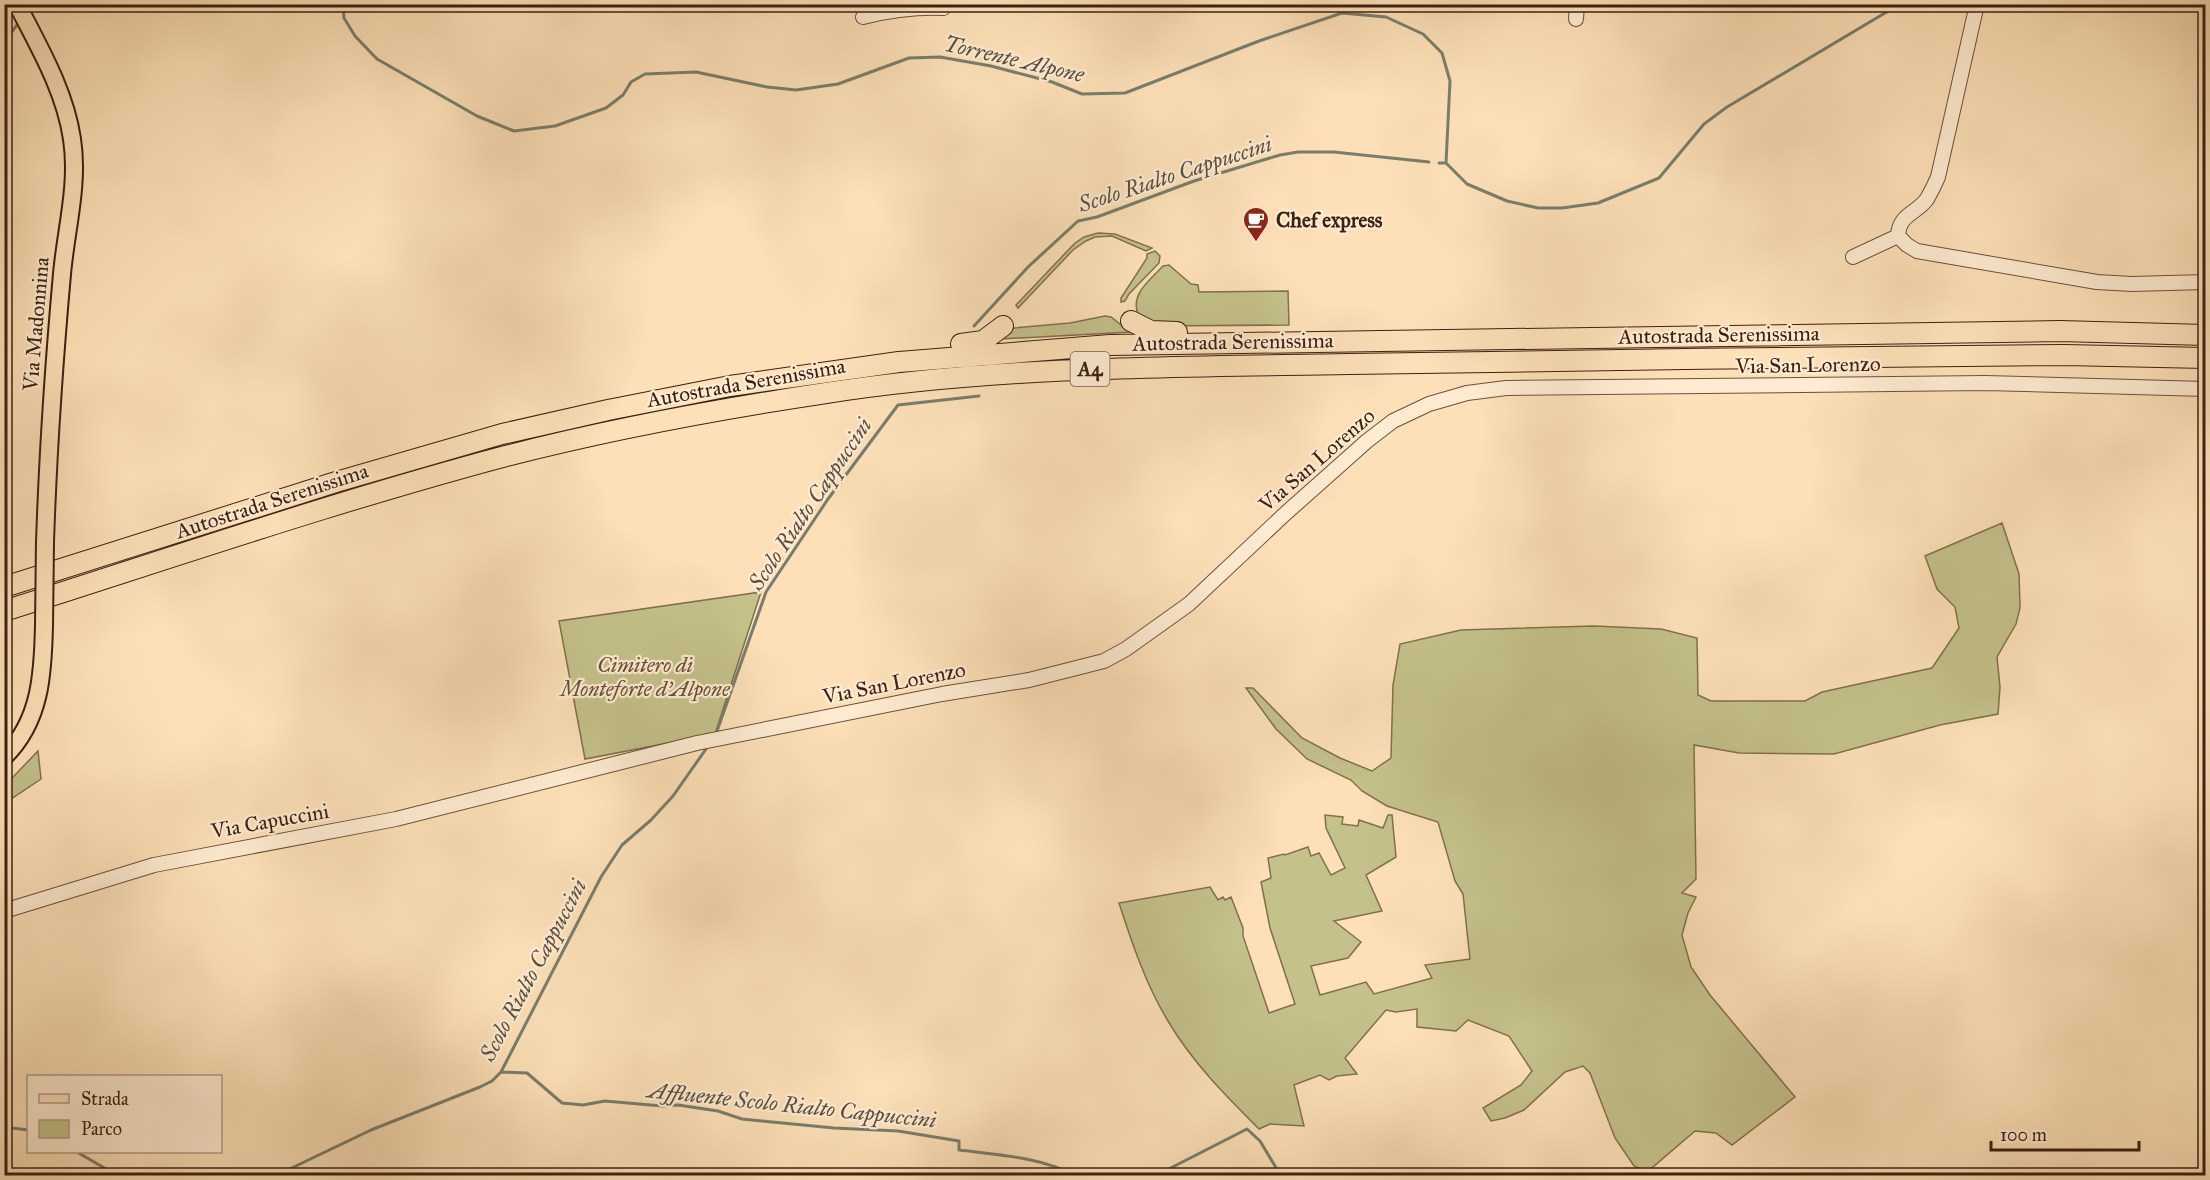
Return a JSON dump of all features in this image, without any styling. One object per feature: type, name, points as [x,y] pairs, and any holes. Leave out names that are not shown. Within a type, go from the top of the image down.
[{"type":"highway","points":[[1131,321],[1151,331],[1220,334],[1266,342]]},
{"type":"highway","points":[[899,362],[933,350],[983,341],[1003,326]]},
{"type":"highway","name":"Autostrada Serenissima","points":[[4,587],[336,482],[502,434],[730,386],[899,362],[1110,345],[2060,332],[2205,335]]},
{"type":"highway","name":"Autostrada Serenissima","points":[[4,611],[297,517],[511,455],[630,427],[733,408],[830,392],[911,382],[1000,374],[1155,366],[2064,355],[2205,358]]},
{"type":"main road","name":"Via Madonnina","points":[[4,757],[24,735],[35,711],[42,678],[47,470],[57,328],[65,243],[73,196],[75,159],[68,116],[41,52],[17,4]]},
{"type":"street","points":[[863,17],[913,7],[942,8],[945,4]]},
{"type":"street","points":[[1576,19],[1577,4]]},
{"type":"street","points":[[1898,236],[1899,226],[1906,216],[1926,200],[1938,177],[1977,4]]},
{"type":"street","points":[[1853,257],[1898,236]]},
{"type":"street","points":[[1898,236],[1917,251],[2063,278],[2132,284],[2205,282]]},
{"type":"street","name":"Via San Lorenzo","points":[[545,781],[697,742],[942,694],[1029,680],[1104,661],[1126,649],[1189,604],[1286,513],[1384,428],[1429,404],[1467,393],[1506,388],[1985,383],[2205,389]]},
{"type":"street","name":"Via Capuccini","points":[[4,911],[154,865],[396,819],[545,781]]},
{"type":"green space","points":[[1098,233],[1115,234],[1152,248],[1146,251],[1112,236],[1095,237],[1086,241],[1073,250],[1018,308],[1016,305],[1075,243],[1084,237]]},
{"type":"green space","points":[[1155,251],[1160,256],[1159,263],[1125,301],[1121,302],[1121,298],[1147,258],[1147,254]]},
{"type":"green space","points":[[1169,265],[1191,284],[1198,285],[1199,292],[1288,291],[1289,325],[1153,326],[1138,314],[1137,300],[1147,282],[1163,266]]},
{"type":"green space","points":[[1105,316],[1111,317],[1130,332],[1001,339],[1014,328],[1070,323]]},
{"type":"green space","points":[[2002,523],[2019,574],[2020,608],[2016,624],[1997,657],[2000,687],[1998,714],[1940,725],[1834,754],[1739,753],[1694,745],[1696,879],[1682,893],[1696,897],[1688,913],[1682,935],[1691,967],[1710,995],[1795,1097],[1732,1145],[1716,1133],[1695,1131],[1647,1172],[1634,1166],[1615,1138],[1590,1073],[1583,1066],[1565,1072],[1524,1110],[1491,1121],[1483,1108],[1521,1085],[1532,1071],[1509,1036],[1468,1020],[1456,1031],[1417,1027],[1417,1009],[1396,1012],[1386,1010],[1345,1058],[1357,1074],[1337,1076],[1329,1080],[1320,1075],[1294,1085],[1304,1126],[1270,1124],[1259,1129],[1222,1091],[1177,1036],[1146,978],[1119,903],[1210,887],[1218,900],[1231,897],[1269,1013],[1295,1004],[1270,928],[1261,882],[1271,878],[1268,858],[1308,847],[1311,856],[1319,853],[1331,875],[1345,868],[1326,828],[1325,815],[1343,817],[1342,824],[1358,826],[1359,820],[1383,828],[1388,815],[1392,815],[1396,857],[1366,875],[1382,911],[1334,921],[1361,942],[1348,958],[1311,966],[1320,995],[1366,982],[1374,994],[1432,978],[1425,965],[1470,959],[1463,894],[1455,881],[1438,822],[1387,806],[1362,791],[1351,780],[1307,759],[1276,729],[1246,688],[1253,688],[1302,738],[1340,758],[1372,771],[1391,758],[1393,685],[1400,644],[1461,630],[1594,626],[1661,629],[1697,638],[1698,695],[1711,701],[1805,701],[1822,692],[1932,668],[1959,628],[1955,607],[1937,589],[1925,556]]},
{"type":"green space","name":"Cimitero di Monteforte d'Alpone","points":[[761,592],[715,734],[585,759],[559,621]]},
{"type":"green space","points":[[38,751],[41,779],[5,803],[5,783]]},
{"type":"waterway","name":"Torrente Alpone","points":[[27,12],[33,4]]},
{"type":"waterway","name":"Torrente Alpone","points":[[343,4],[344,18],[355,36],[377,59],[477,116],[514,131],[555,126],[606,108],[623,95],[631,82],[645,74],[696,72],[767,87],[796,90],[838,84],[909,58],[940,57],[991,66],[1052,82],[1082,94],[1125,93],[1259,41],[1342,13],[1386,17],[1423,34],[1442,53],[1450,81],[1446,163],[1467,184],[1507,201],[1538,208],[1562,208],[1598,203],[1659,178],[1704,124],[1727,107],[1900,4]]},
{"type":"waterway","name":"Torrente Alpone","points":[[4,43],[19,22]]},
{"type":"waterway","name":"Scolo Rialto Cappuccini","points":[[974,326],[1028,267],[1078,221],[1097,217],[1194,181],[1280,155],[1298,152],[1334,152],[1429,162]]},
{"type":"waterway","name":"Torrente Alpone","points":[[1439,163],[1446,163]]},
{"type":"waterway","name":"Scolo Rialto Cappuccini","points":[[716,734],[766,592],[828,499],[898,405],[979,396]]},
{"type":"waterway","name":"Scolo Rialto Cappuccini","points":[[275,1176],[371,1130],[492,1081],[501,1072],[601,877],[622,845],[651,820],[673,796],[706,749]]},
{"type":"waterway","name":"Affluente Scolo Rialto Cappuccini","points":[[501,1072],[527,1073],[562,1103],[583,1105],[605,1101],[662,1106],[678,1105],[718,1111],[742,1119],[834,1128],[898,1131],[959,1141],[959,1150],[1034,1161],[1077,1176]]},
{"type":"waterway","name":"Scolo Rialto Cappuccini","points":[[4,1127],[27,1130]]},
{"type":"waterway","name":"Affluente Scolo Rialto Cappuccini","points":[[1155,1176],[1247,1129],[1260,1141],[1281,1176]]},
{"type":"waterway","name":"Scolo Rialto Cappuccini","points":[[79,1153],[118,1176]]},
{"type":"place","name":"Chef express","points":[[1256,243]]}]
